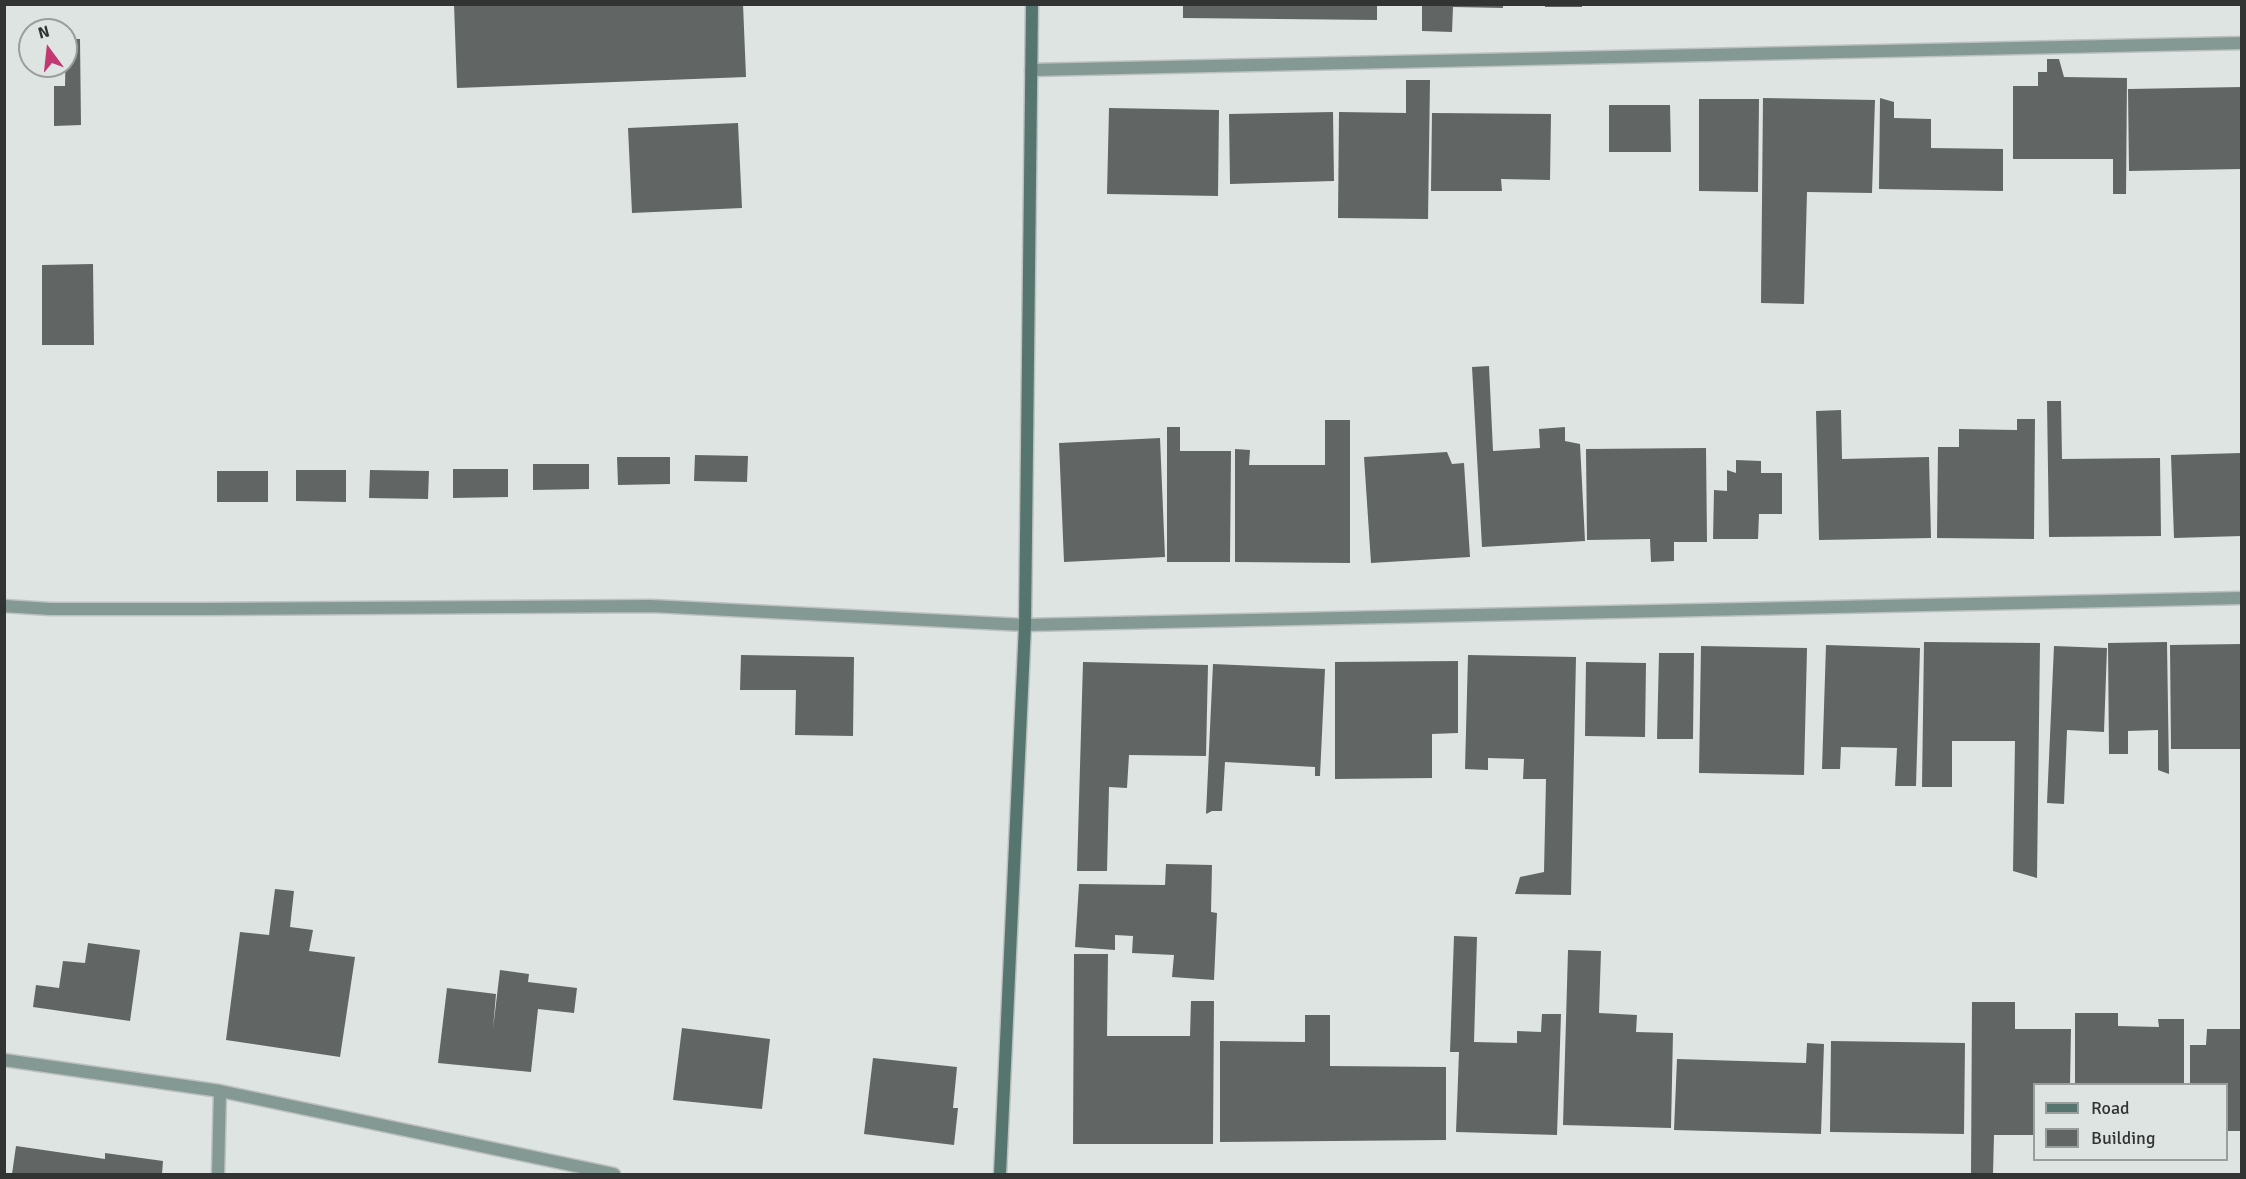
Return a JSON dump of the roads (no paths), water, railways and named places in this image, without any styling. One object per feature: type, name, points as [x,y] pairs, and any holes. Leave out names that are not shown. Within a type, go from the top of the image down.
[{"type":"street","points":[[1000,1174],[1025,625],[1032,4]]},
{"type":"street","points":[[1031,70],[2241,43]]},
{"type":"street","points":[[4,606],[50,609],[220,609],[651,606],[1025,625],[2241,598]]},
{"type":"street","points":[[4,1060],[220,1091],[614,1174]]},
{"type":"street","points":[[218,1174],[220,1091]]}]
